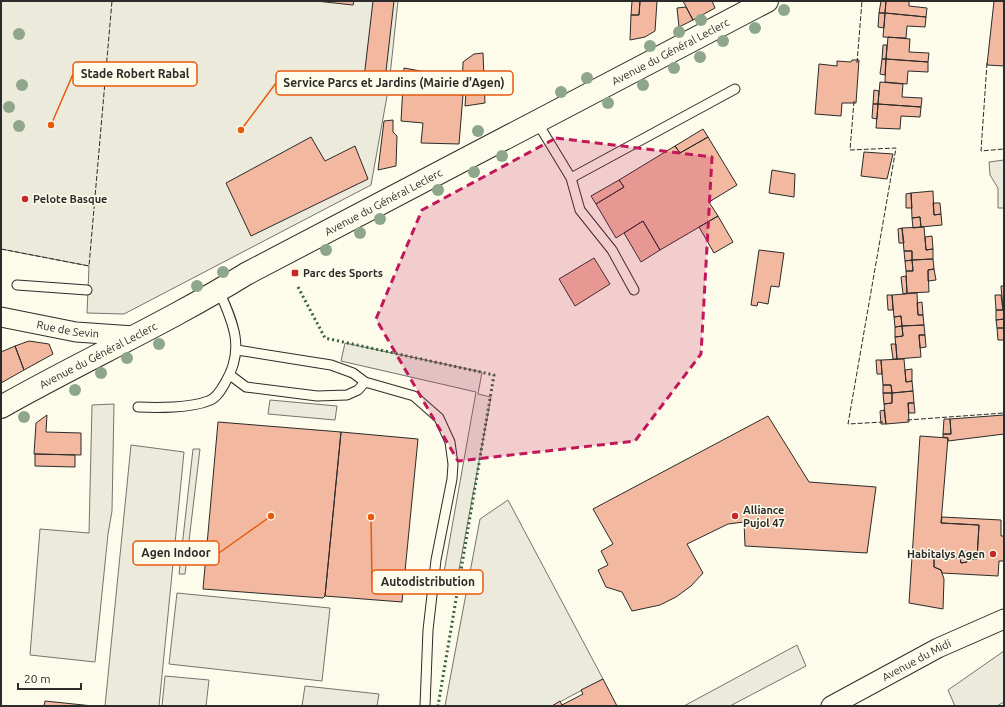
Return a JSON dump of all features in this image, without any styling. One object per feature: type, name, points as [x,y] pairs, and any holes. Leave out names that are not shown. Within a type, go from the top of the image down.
[{"type":"street","name":"Avenue du Général Leclerc","points":[[1,407],[134,336],[176,316],[246,274],[767,1]]},
{"type":"street","name":"Rue de Sevin","points":[[1,317],[76,332],[134,336]]},
{"type":"street","name":"Avenue du Midi","points":[[831,706],[938,648],[1004,619]]},
{"type":"lane","points":[[570,178],[735,88]]},
{"type":"lane","points":[[537,122],[570,178],[580,210],[612,250],[634,290]]},
{"type":"lane","points":[[17,285],[87,290]]},
{"type":"lane","points":[[138,408],[165,408],[209,401],[220,391],[230,375],[237,350],[230,314],[218,291]]},
{"type":"lane","points":[[237,350],[330,365],[353,373],[365,382],[414,396],[439,418],[450,442],[453,464],[452,478],[435,565],[428,630],[425,706]]},
{"type":"lane","points":[[230,375],[246,387],[317,396],[347,395],[358,390],[365,382]]},
{"type":"highlighted area","points":[[556,138],[712,157],[701,354],[635,441],[458,461],[376,319],[422,210]]},
{"type":"shaded area","points":[[1,1],[398,1],[389,85],[371,185],[124,314],[87,313],[89,266],[1,249]]},
{"type":"shaded area","points":[[1004,160],[1004,208],[998,208],[998,188],[990,175],[989,162]]},
{"type":"shaded area","points":[[345,343],[482,372],[478,394],[491,397],[455,591],[441,589],[476,392],[341,361]]},
{"type":"shaded area","points":[[270,400],[337,406],[335,420],[268,414]]},
{"type":"shaded area","points":[[114,404],[112,511],[108,534],[95,662],[30,655],[40,529],[89,533],[92,405]]},
{"type":"shaded area","points":[[131,445],[184,452],[159,706],[105,706]]},
{"type":"shaded area","points":[[193,449],[200,449],[185,574],[179,574]]},
{"type":"shaded area","points":[[508,500],[603,679],[552,706],[445,706],[480,519]]},
{"type":"shaded area","points":[[177,593],[330,608],[322,681],[169,664]]},
{"type":"shaded area","points":[[797,645],[806,666],[730,706],[684,706]]},
{"type":"shaded area","points":[[1004,651],[1004,702],[997,706],[955,706],[948,690]]},
{"type":"shaded area","points":[[165,676],[209,680],[206,706],[162,706]]},
{"type":"shaded area","points":[[305,686],[379,694],[377,706],[302,706]]},
{"type":"building","points":[[316,1],[354,1],[353,5]]},
{"type":"building","points":[[373,1],[394,1],[385,80],[364,78]]},
{"type":"building","points":[[632,1],[640,1],[639,15],[631,15]]},
{"type":"building","points":[[640,1],[657,1],[655,31],[645,37],[630,40],[631,15],[639,15]]},
{"type":"building","points":[[683,1],[712,1],[715,8],[693,20]]},
{"type":"building","points":[[881,1],[886,1],[885,13],[879,13]]},
{"type":"building","points":[[886,1],[909,1],[909,6],[927,8],[926,17],[885,13]]},
{"type":"building","points":[[994,1],[1004,1],[1004,66],[987,65]]},
{"type":"building","points":[[686,7],[693,20],[679,27],[677,8]]},
{"type":"building","points":[[879,13],[885,13],[884,28],[878,27]]},
{"type":"building","points":[[885,13],[926,17],[925,27],[907,26],[906,38],[883,37]]},
{"type":"building","points":[[888,37],[910,39],[909,52],[929,53],[928,62],[886,59]]},
{"type":"building","points":[[883,45],[887,45],[886,59],[882,59]]},
{"type":"building","points":[[483,53],[485,103],[465,106],[466,92],[462,93],[463,62],[474,54]]},
{"type":"building","points":[[882,59],[886,59],[885,75],[880,74]]},
{"type":"building","points":[[886,59],[928,62],[928,72],[908,71],[907,84],[885,82]]},
{"type":"building","points":[[852,60],[859,60],[856,103],[842,103],[841,116],[815,114],[819,64],[837,66],[837,61],[851,62]]},
{"type":"building","points":[[404,68],[426,72],[427,78],[457,78],[459,95],[463,95],[459,144],[421,143],[423,123],[401,121]]},
{"type":"building","points":[[880,82],[903,84],[902,97],[922,98],[921,107],[878,104]]},
{"type":"building","points":[[874,90],[879,91],[878,104],[873,104]]},
{"type":"building","points":[[873,104],[878,104],[877,119],[872,118]]},
{"type":"building","points":[[878,104],[921,107],[920,117],[901,116],[900,129],[876,128]]},
{"type":"building","points":[[393,120],[393,132],[397,136],[396,166],[378,170],[384,121]]},
{"type":"building","points":[[703,129],[708,137],[680,153],[675,146]]},
{"type":"building","points":[[311,137],[325,161],[355,146],[368,179],[251,236],[226,183]]},
{"type":"building","points":[[708,137],[737,185],[709,202],[718,216],[660,250],[643,221],[616,238],[596,204],[624,187],[619,180],[675,146],[680,153]]},
{"type":"building","points":[[864,152],[893,154],[887,179],[861,176]]},
{"type":"building","points":[[772,170],[795,174],[794,197],[769,193]]},
{"type":"building","points":[[619,180],[624,187],[596,204],[591,196]]},
{"type":"building","points":[[933,191],[934,215],[941,214],[942,225],[921,227],[920,217],[912,218],[911,193]]},
{"type":"building","points":[[911,193],[912,208],[906,208],[906,194]]},
{"type":"building","points":[[933,203],[940,203],[941,214],[934,215]]},
{"type":"building","points":[[718,216],[733,242],[714,253],[699,227]]},
{"type":"building","points":[[920,217],[921,227],[913,228],[912,218]]},
{"type":"building","points":[[643,221],[660,250],[641,262],[624,233]]},
{"type":"building","points":[[924,227],[926,250],[933,249],[933,259],[912,260],[912,251],[904,251],[902,228]]},
{"type":"building","points":[[902,228],[904,243],[899,243],[898,229]]},
{"type":"building","points":[[932,236],[933,249],[926,250],[925,237]]},
{"type":"building","points":[[759,250],[784,253],[779,287],[771,286],[768,304],[758,302],[757,306],[751,305]]},
{"type":"building","points":[[904,251],[912,251],[912,260],[905,261]]},
{"type":"building","points":[[594,258],[610,284],[575,306],[559,279]]},
{"type":"building","points":[[933,259],[934,269],[928,270],[929,292],[907,293],[906,271],[913,271],[912,260]]},
{"type":"building","points":[[912,260],[913,271],[906,271],[905,261]]},
{"type":"building","points":[[934,269],[936,280],[928,281],[928,270]]},
{"type":"building","points":[[906,276],[907,293],[903,294],[901,277]]},
{"type":"building","points":[[1001,286],[1004,286],[1004,319],[996,320],[996,310],[1003,310]]},
{"type":"building","points":[[917,293],[918,315],[923,315],[924,325],[902,326],[901,316],[894,317],[892,295]]},
{"type":"building","points":[[887,295],[892,295],[893,310],[888,310]]},
{"type":"building","points":[[995,295],[1001,295],[1003,310],[996,310]]},
{"type":"building","points":[[922,302],[923,315],[918,315],[917,303]]},
{"type":"building","points":[[901,316],[902,326],[895,327],[894,317]]},
{"type":"building","points":[[1004,319],[1004,328],[997,328],[996,320]]},
{"type":"building","points":[[924,325],[925,335],[919,335],[921,357],[897,359],[895,337],[903,336],[902,326]]},
{"type":"building","points":[[902,326],[903,336],[895,337],[895,327]]},
{"type":"building","points":[[997,328],[1004,328],[1004,340],[998,340]]},
{"type":"building","points":[[919,335],[925,335],[926,347],[920,348]]},
{"type":"building","points":[[29,341],[49,344],[53,354],[24,370],[15,346]]},
{"type":"building","points":[[891,344],[896,344],[897,359],[893,359]]},
{"type":"building","points":[[15,346],[24,370],[1,383],[1,352]]},
{"type":"building","points":[[904,359],[906,382],[912,381],[913,391],[892,393],[891,385],[883,385],[881,360]]},
{"type":"building","points":[[876,360],[881,360],[882,374],[877,374]]},
{"type":"building","points":[[912,369],[912,381],[906,382],[905,370]]},
{"type":"building","points":[[883,385],[891,385],[892,393],[883,393]]},
{"type":"building","points":[[913,391],[914,403],[908,403],[909,422],[886,424],[884,404],[892,403],[892,393]]},
{"type":"building","points":[[883,393],[892,393],[892,403],[884,404]]},
{"type":"building","points":[[908,403],[914,403],[915,413],[909,413]]},
{"type":"building","points":[[884,410],[886,424],[881,424],[880,411]]},
{"type":"building","points":[[47,415],[46,432],[81,433],[81,455],[34,454],[36,423]]},
{"type":"building","points":[[1004,415],[1004,434],[948,441],[948,438],[943,437],[943,434],[951,434],[950,419]]},
{"type":"building","name":"Alliance Pujol 47","points":[[768,416],[809,482],[876,487],[867,553],[745,546],[744,522],[728,524],[687,544],[703,573],[691,586],[676,597],[660,605],[632,611],[622,592],[606,587],[598,570],[608,565],[601,551],[613,544],[593,509]]},
{"type":"building","points":[[944,419],[950,419],[951,434],[943,434]]},
{"type":"building","points":[[218,422],[341,432],[325,596],[323,598],[203,589]]},
{"type":"building","points":[[341,432],[418,439],[402,602],[325,596]]},
{"type":"building","points":[[920,436],[948,438],[941,523],[979,525],[977,559],[967,559],[967,562],[961,563],[960,558],[934,557],[934,567],[941,570],[944,579],[943,609],[909,603]]},
{"type":"building","points":[[35,454],[75,455],[75,467],[35,466]]},
{"type":"building","points":[[942,517],[1001,520],[1001,536],[1004,536],[1004,561],[999,561],[998,576],[942,573],[941,570],[934,567],[934,557],[960,558],[961,563],[967,562],[967,559],[977,559],[979,525],[941,523]]},
{"type":"building","points":[[603,679],[617,706],[560,706],[583,694],[581,690]]},
{"type":"building","points":[[45,701],[93,706],[44,706]]},
{"type":"building","points":[[560,701],[562,705],[552,706]]},
{"type":"hedge","points":[[298,287],[325,338],[494,375],[438,706]]},
{"type":"fence","points":[[1,249],[89,266],[112,1]]},
{"type":"fence","points":[[857,63],[862,1]]},
{"type":"fence","points":[[987,63],[981,151],[1004,149]]},
{"type":"fence","points":[[854,101],[850,150],[896,148],[848,424],[883,422]]},
{"type":"fence","points":[[907,420],[1004,413]]},
{"type":"place","name":"Stade Robert Rabal","points":[[51,125]]},
{"type":"place","name":"Service Parcs et Jardins (Mairie d'Agen)","points":[[241,130]]},
{"type":"place","name":"Pelote Basque","points":[[25,199]]},
{"type":"place","name":"Parc des Sports","points":[[295,273]]},
{"type":"place","name":"Agen Indoor","points":[[271,516]]},
{"type":"place","name":"Alliance Pujol 47","points":[[735,516]]},
{"type":"place","name":"Autodistribution","points":[[371,517]]},
{"type":"place","name":"Habitalys Agen","points":[[993,554]]}]
